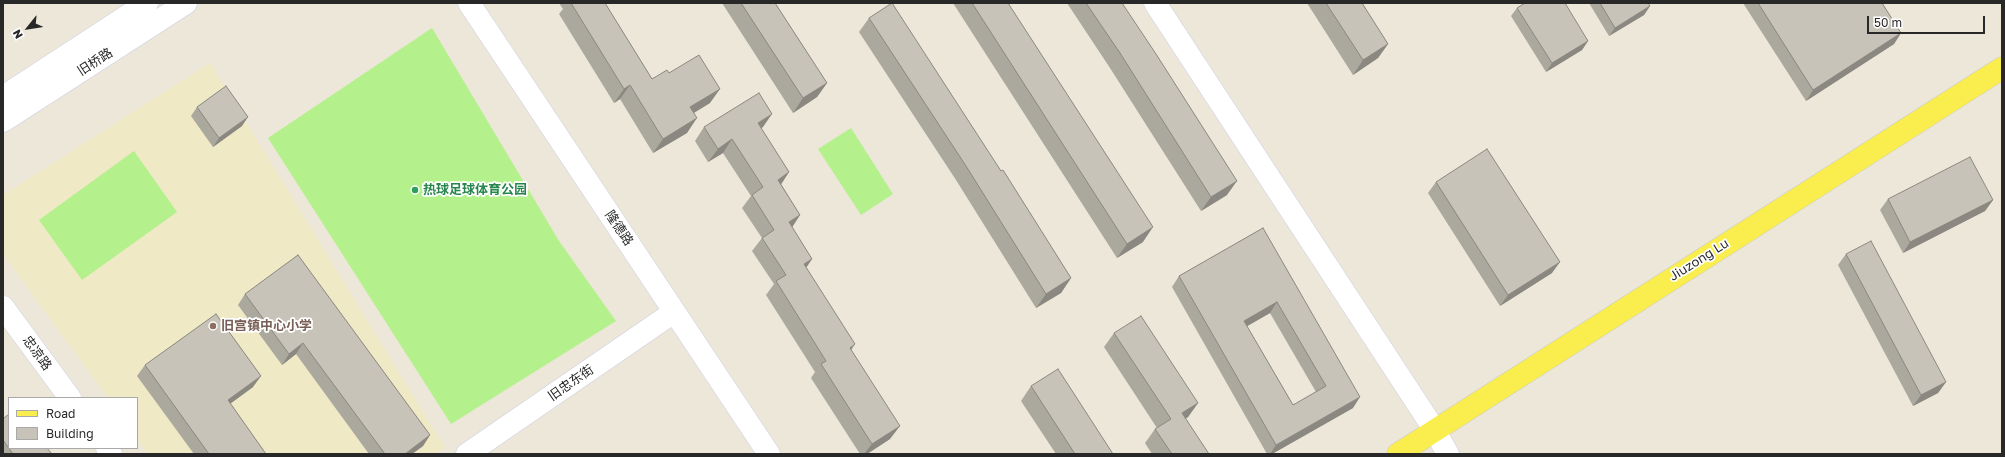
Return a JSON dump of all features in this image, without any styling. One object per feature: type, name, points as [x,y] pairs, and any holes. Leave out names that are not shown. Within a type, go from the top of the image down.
[{"type":"main road","name":"Jiuzong Lu","points":[[1398,454],[1434,429],[2002,68]]},
{"type":"street","name":"旧桥路","points":[[3,97],[147,3]]},
{"type":"street","name":"旧桥路","points":[[3,121],[186,3]]},
{"type":"street","name":"隆德路","points":[[470,3],[769,454]]},
{"type":"street","points":[[1155,3],[1434,429],[1448,454]]},
{"type":"street","name":"忠凉路","points":[[3,307],[69,397]]},
{"type":"street","name":"旧忠东街","points":[[468,454],[674,312]]},
{"type":"shaded area","name":"旧宫镇中心小学","points":[[210,63],[445,448],[435,454],[148,454],[138,440],[138,397],[107,397],[3,254],[3,195]]},
{"type":"green space","name":"热球足球体育公园","points":[[432,28],[559,241],[616,321],[451,424],[268,138]]},
{"type":"green space","points":[[851,128],[893,194],[861,215],[818,149]]},
{"type":"green space","points":[[134,151],[177,212],[82,280],[39,220]]},
{"type":"building","points":[[571,3],[605,3],[652,79],[667,70],[669,73],[699,55],[720,89],[690,107],[697,118],[663,139],[630,85],[624,89]]},
{"type":"building","points":[[741,3],[775,3],[827,83],[803,98]]},
{"type":"building","points":[[892,3],[1001,171],[1003,170],[1071,278],[1046,294],[966,166],[869,18]]},
{"type":"building","points":[[972,3],[1008,3],[1153,227],[1127,244]]},
{"type":"building","points":[[1086,3],[1122,3],[1237,181],[1211,197],[1120,53]]},
{"type":"building","points":[[1326,3],[1362,3],[1388,44],[1363,60]]},
{"type":"building","points":[[1525,3],[1565,3],[1588,41],[1552,63],[1517,8]]},
{"type":"building","points":[[1600,3],[1648,3],[1650,6],[1615,28]]},
{"type":"building","points":[[1758,3],[1882,3],[1901,33],[1813,90]]},
{"type":"building","points":[[226,86],[248,117],[219,138],[197,107]]},
{"type":"building","points":[[759,93],[772,114],[758,123],[789,172],[778,180],[800,215],[789,222],[812,259],[804,264],[855,344],[850,348],[900,426],[872,444],[821,364],[826,361],[776,281],[786,275],[762,238],[774,230],[752,195],[763,187],[732,139],[718,149],[704,127]]},
{"type":"building","points":[[1487,149],[1560,262],[1508,295],[1436,182]]},
{"type":"building","points":[[1970,157],[1993,200],[1910,242],[1888,199]]},
{"type":"building","points":[[1263,228],[1360,397],[1276,445],[1179,276]],"holes":[[[1277,302],[1326,386],[1293,405],[1244,321]]]},
{"type":"building","points":[[1871,241],[1946,382],[1921,395],[1846,254]]},
{"type":"building","points":[[298,255],[430,435],[405,454],[385,454],[303,343],[289,354],[245,294]]},
{"type":"building","points":[[216,314],[261,376],[228,400],[266,454],[209,454],[145,365]]},
{"type":"building","points":[[1141,316],[1198,403],[1182,413],[1209,454],[1172,454],[1155,429],[1171,419],[1114,333]]},
{"type":"building","points":[[1058,369],[1113,454],[1075,454],[1031,386]]},
{"type":"building","points":[[8,415],[8,447],[3,440],[3,419]]},
{"type":"building","points":[[9,449],[48,449],[52,454],[13,454]]},
{"type":"place","name":"热球足球体育公园","points":[[415,190]]},
{"type":"place","name":"旧宫镇中心小学","points":[[213,326]]}]
